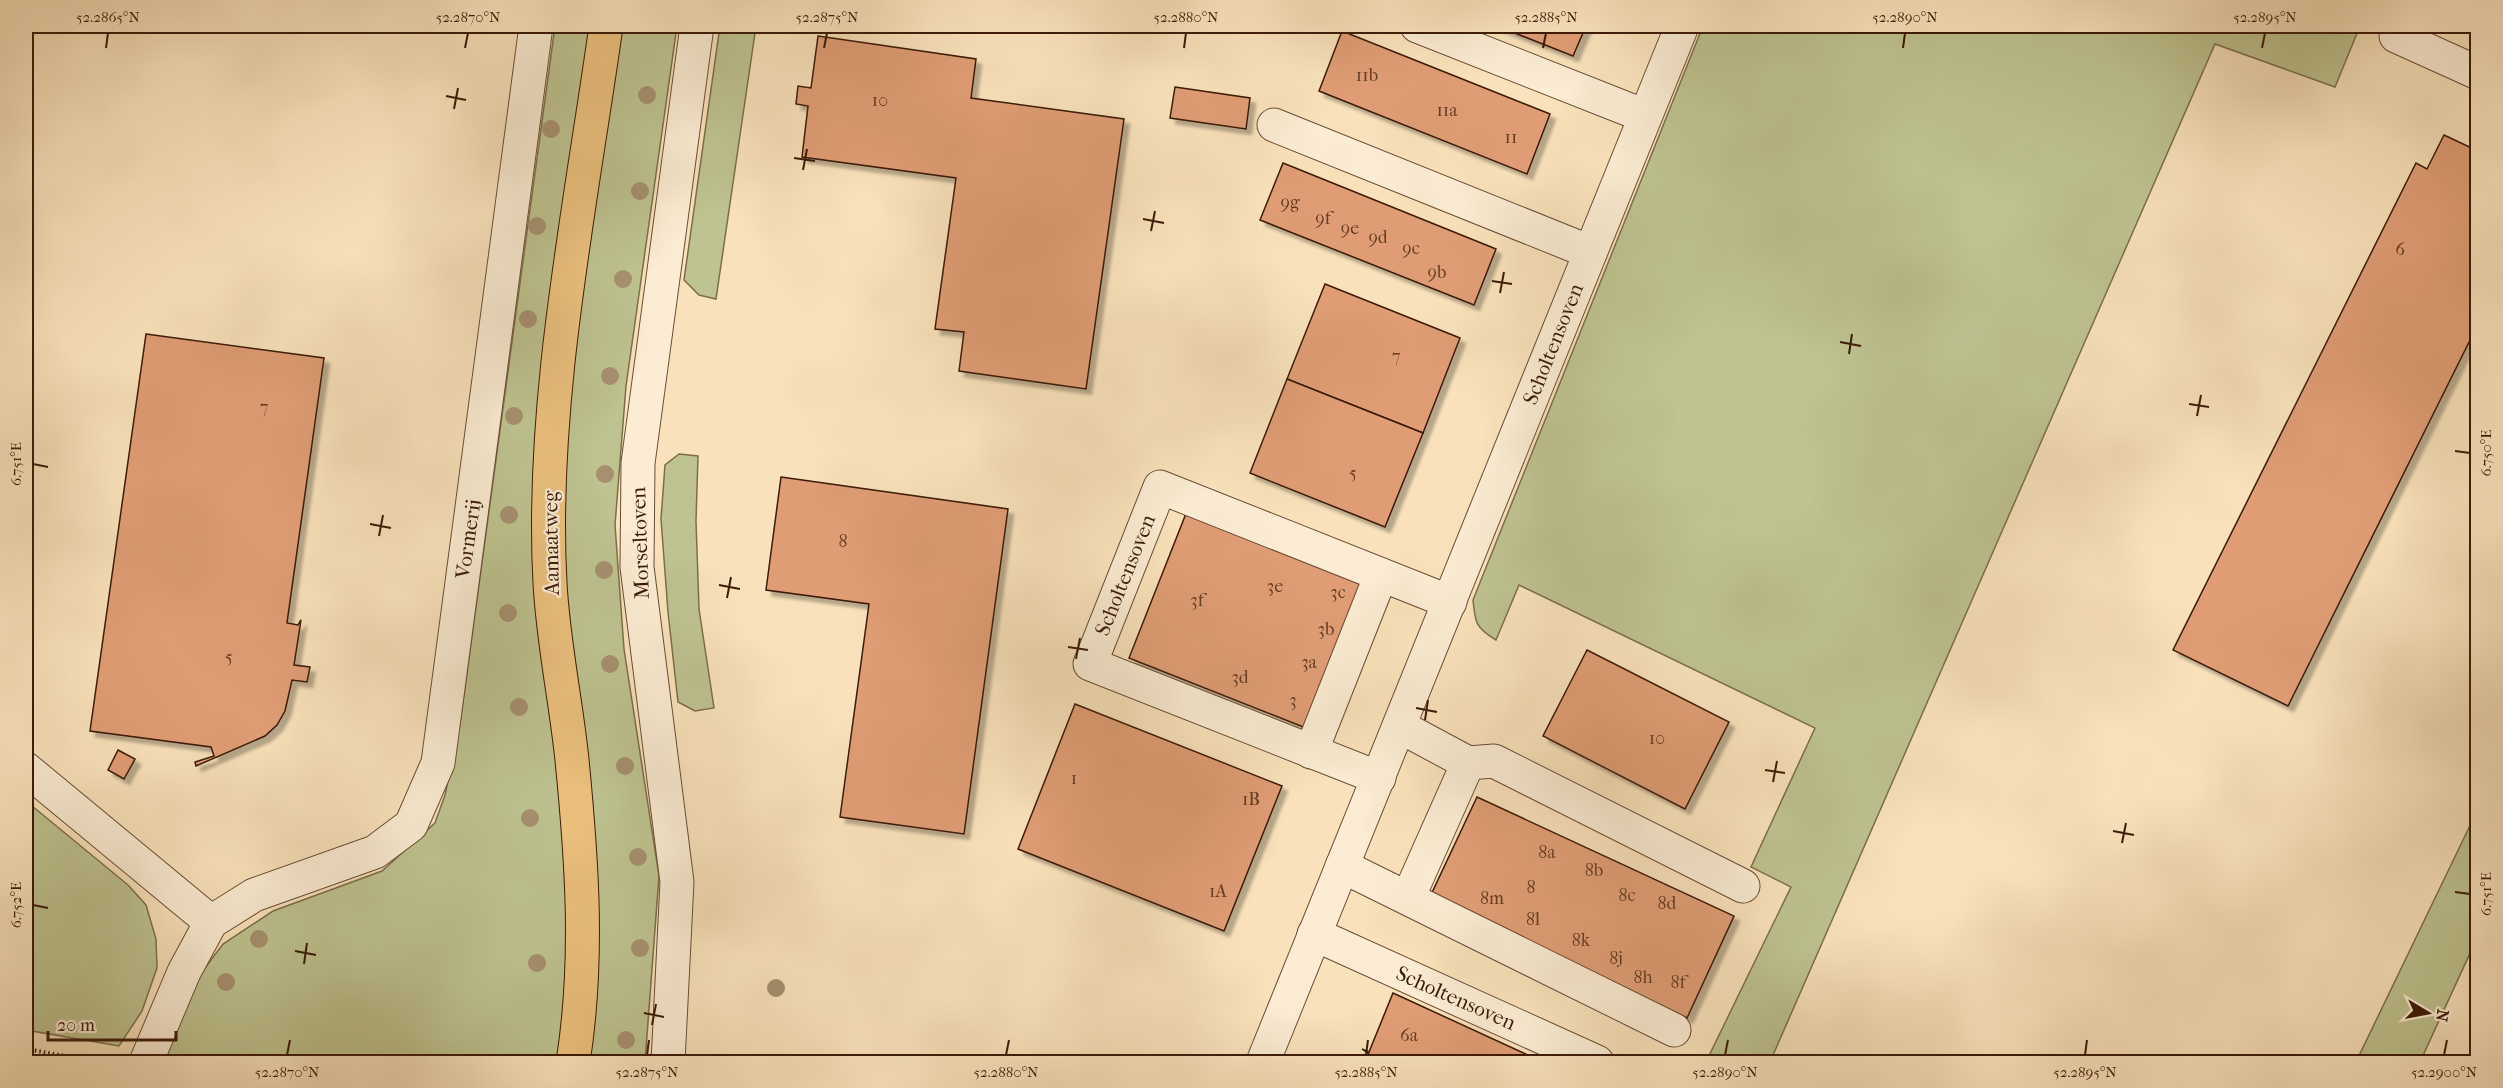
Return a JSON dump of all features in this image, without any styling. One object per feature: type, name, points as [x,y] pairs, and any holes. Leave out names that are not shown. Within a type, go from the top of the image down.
[{"type":"main road","name":"Aamaatweg","points":[[573,1062],[581,1004],[583,892],[572,760],[550,583],[550,479],[561,341],[606,26]]},
{"type":"street","name":"Vormerij","points":[[146,1062],[184,972],[211,922],[254,895],[375,852],[411,825],[438,763],[536,26]]},
{"type":"street","name":"Morseltoven","points":[[668,1062],[676,882],[637,567],[638,464],[697,26]]},
{"type":"street","points":[[1418,26],[1645,116]]},
{"type":"street","name":"Scholtensoven","points":[[1263,1062],[1682,26]]},
{"type":"street","points":[[2396,36],[2478,73]]},
{"type":"street","points":[[1274,125],[1590,252]]},
{"type":"street","name":"Scholtensoven","points":[[1378,778],[1090,663],[1160,487],[1450,602]]},
{"type":"street","points":[[1311,752],[1381,575]]},
{"type":"street","points":[[1399,726],[1468,763],[1494,761],[1743,886]]},
{"type":"street","points":[[1408,898],[1468,763]]},
{"type":"street","points":[[26,769],[211,922]]},
{"type":"street","points":[[1342,866],[1674,1030]]},
{"type":"street","name":"Scholtensoven","points":[[1314,934],[1597,1062]]},
{"type":"path","points":[[26,1049],[100,1062]]},
{"type":"green space","points":[[555,26],[677,26],[626,386],[615,525],[624,649],[659,876],[645,1062],[164,1062],[192,985],[223,944],[273,911],[382,871],[435,823],[445,795],[460,724]]},
{"type":"green space","points":[[720,26],[756,26],[716,299],[699,295],[684,280]]},
{"type":"green space","points":[[1703,26],[2360,26],[2335,87],[2215,44],[1770,1062],[1706,1062],[1791,887],[1751,867],[1815,728],[1519,585],[1496,640],[1480,628],[1473,600]]},
{"type":"green space","points":[[679,454],[698,456],[696,521],[699,609],[714,708],[695,711],[678,702],[661,519],[665,465]]},
{"type":"green space","points":[[26,801],[128,885],[146,905],[156,939],[157,968],[142,1011],[119,1046],[26,1030]]},
{"type":"green space","points":[[2477,811],[2477,938],[2420,1062],[2356,1062]]},
{"type":"building","points":[[1497,26],[1586,26],[1573,56]]},
{"type":"building","points":[[1342,31],[1550,114],[1527,174],[1319,91]]},
{"type":"building","points":[[818,36],[976,59],[971,98],[1124,119],[1086,389],[959,371],[964,332],[935,329],[956,178],[802,157],[808,106],[796,104],[798,86],[811,88]]},
{"type":"building","points":[[1175,87],[1250,98],[1246,129],[1170,118]]},
{"type":"building","points":[[2444,135],[2478,151],[2478,324],[2288,706],[2173,650],[2416,163],[2427,169]]},
{"type":"building","points":[[1283,163],[1496,249],[1474,305],[1260,220]]},
{"type":"building","points":[[1325,284],[1460,338],[1423,433],[1287,379]]},
{"type":"building","points":[[146,334],[324,358],[287,623],[298,625],[301,620],[294,665],[310,667],[307,682],[292,680],[285,711],[277,725],[265,736],[196,766],[195,762],[214,756],[211,747],[90,731]]},
{"type":"building","points":[[1287,379],[1423,433],[1385,527],[1250,473]]},
{"type":"building","points":[[781,477],[1008,509],[964,834],[840,817],[869,604],[766,590]]},
{"type":"building","points":[[1187,511],[1364,582],[1306,728],[1129,658]]},
{"type":"building","points":[[1587,650],[1729,722],[1685,809],[1543,736]]},
{"type":"building","points":[[1075,704],[1282,786],[1224,931],[1018,849]]},
{"type":"building","points":[[118,750],[135,759],[124,779],[108,770]]},
{"type":"building","points":[[1477,797],[1734,916],[1687,1018],[1429,899]]},
{"type":"building","points":[[1393,993],[1543,1062],[1365,1062],[1369,1054],[1362,1049],[1369,1052]]}]
